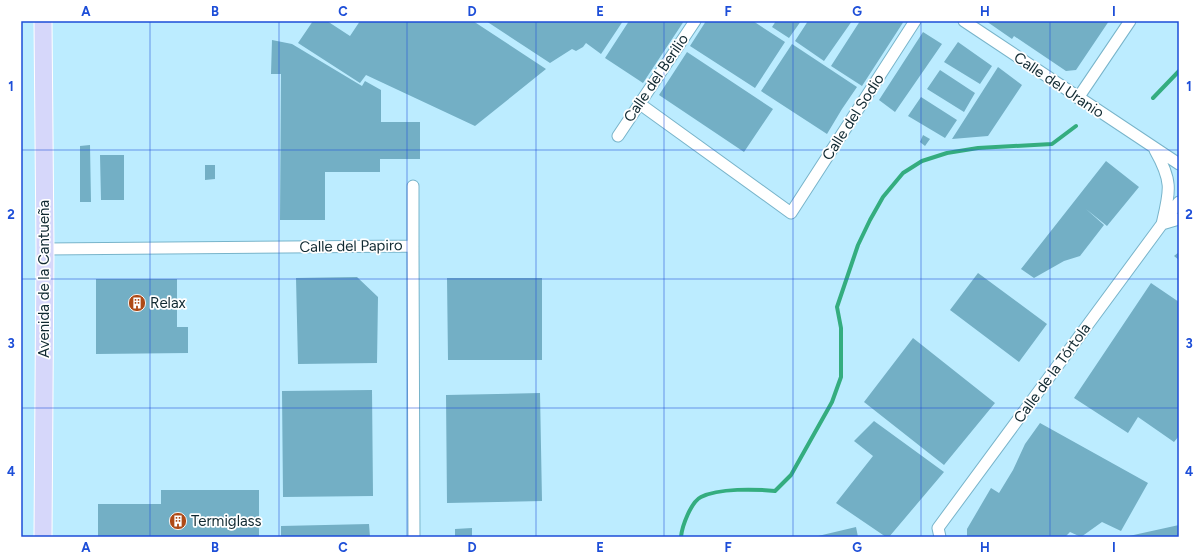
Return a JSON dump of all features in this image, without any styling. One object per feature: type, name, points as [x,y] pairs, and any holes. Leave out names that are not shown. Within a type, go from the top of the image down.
[{"type":"main road","name":"Avenida de la Cantueña","points":[[43,21],[45,249],[43,537]]},
{"type":"street","name":"Calle del Berilio","points":[[618,136],[695,21]]},
{"type":"street","name":"Calle del Sodio","points":[[640,104],[791,213],[914,21]]},
{"type":"street","name":"Calle del Uranio","points":[[964,21],[1179,164]]},
{"type":"street","points":[[1078,98],[1130,21]]},
{"type":"street","points":[[1154,148],[1165,168],[1169,184],[1167,203],[1162,224],[1179,219]]},
{"type":"street","points":[[413,186],[413,246]]},
{"type":"street","name":"Calle de la Tórtola","points":[[940,537],[938,528],[1179,202]]},
{"type":"street","name":"Calle del Papiro","points":[[45,249],[413,246],[414,537]]},
{"type":"building","points":[[313,21],[327,21],[350,36],[360,21],[473,21],[546,69],[475,126],[366,75],[360,83],[298,43]]},
{"type":"building","points":[[486,21],[623,21],[601,54],[586,43],[583,47],[576,51],[572,49],[550,63]]},
{"type":"building","points":[[629,21],[684,21],[643,83],[605,58]]},
{"type":"building","points":[[706,21],[753,21],[785,42],[755,88],[690,46]]},
{"type":"building","points":[[776,21],[801,21],[789,38],[772,27]]},
{"type":"building","points":[[808,21],[852,21],[824,61],[795,41]]},
{"type":"building","points":[[860,21],[904,21],[862,86],[831,66]]},
{"type":"building","points":[[986,21],[1109,21],[1076,70],[1066,71],[1014,36],[1012,39]]},
{"type":"building","points":[[923,32],[942,44],[895,112],[879,100]]},
{"type":"building","points":[[272,40],[292,44],[362,86],[365,81],[381,90],[381,122],[420,122],[420,159],[380,159],[380,172],[325,172],[325,220],[280,220],[281,74],[271,74]]},
{"type":"building","points":[[958,42],[992,66],[980,84],[944,62]]},
{"type":"building","points":[[792,44],[857,87],[827,134],[761,91]]},
{"type":"building","points":[[687,52],[773,109],[744,152],[659,95]]},
{"type":"building","points":[[998,67],[1022,85],[988,136],[952,139]]},
{"type":"building","points":[[940,70],[975,93],[964,112],[927,89]]},
{"type":"building","points":[[921,97],[957,120],[945,138],[908,116]]},
{"type":"building","points":[[923,135],[930,139],[925,146],[920,142]]},
{"type":"building","points":[[90,145],[91,202],[80,202],[80,146]]},
{"type":"building","points":[[100,155],[124,155],[124,200],[101,200]]},
{"type":"building","points":[[1106,161],[1139,187],[1107,226],[1086,209],[1104,225],[1080,256],[1064,261],[1034,278],[1021,269]]},
{"type":"building","points":[[205,165],[215,165],[215,179],[205,180]]},
{"type":"building","points":[[1179,252],[1179,260],[1174,256]]},
{"type":"building","points":[[978,273],[1047,324],[1019,362],[950,310]]},
{"type":"building","points":[[357,277],[378,297],[377,363],[298,364],[296,278]]},
{"type":"building","points":[[447,278],[542,278],[542,360],[448,360]]},
{"type":"building","name":"Relax","points":[[96,279],[177,279],[177,327],[188,327],[188,353],[96,354]]},
{"type":"building","points":[[1151,283],[1179,302],[1179,436],[1174,442],[1138,417],[1128,433],[1074,398]]},
{"type":"building","points":[[913,338],[995,403],[944,465],[864,402]]},
{"type":"building","points":[[372,390],[373,496],[283,497],[282,391]]},
{"type":"building","points":[[540,393],[542,501],[447,503],[446,395]]},
{"type":"building","points":[[874,421],[944,472],[889,537],[886,537],[836,503],[873,456],[854,441]]},
{"type":"building","points":[[1040,423],[1148,483],[1121,531],[1102,522],[1081,537],[1070,532],[1065,537],[967,537],[967,529],[991,488],[999,493],[1013,470],[1025,444]]},
{"type":"building","name":"Termiglass","points":[[161,490],[259,490],[259,537],[98,537],[98,504],[161,504]]},
{"type":"building","points":[[369,524],[370,537],[281,537],[281,526]]},
{"type":"building","points":[[1179,525],[1179,537],[1129,537],[1129,536]]},
{"type":"building","points":[[856,527],[858,537],[818,537],[818,536]]},
{"type":"building","points":[[472,528],[472,537],[455,537],[455,529]]},
{"type":"waterway","points":[[1153,98],[1179,71]]},
{"type":"waterway","points":[[681,537],[688,515],[694,504],[701,497],[717,492],[727,491],[775,491],[791,475],[832,402],[841,377],[841,328],[837,307],[858,245],[883,197],[903,173],[922,161],[947,153],[978,148],[1052,144],[1076,126]]},
{"type":"place","name":"Relax","points":[[137,303]]},
{"type":"place","name":"Termiglass","points":[[178,521]]}]
